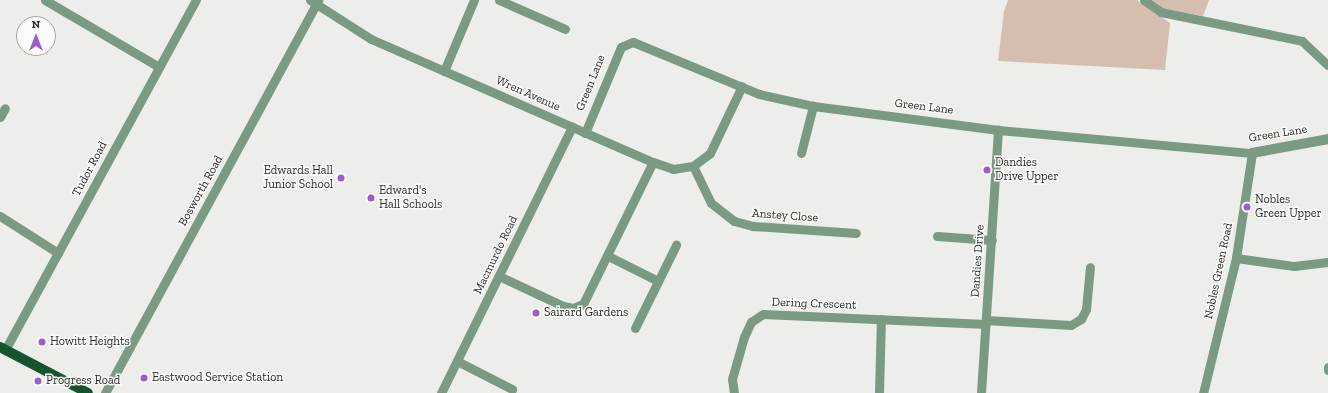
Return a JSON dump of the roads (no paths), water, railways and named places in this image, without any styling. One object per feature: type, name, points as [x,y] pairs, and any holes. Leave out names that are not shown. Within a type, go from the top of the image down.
[{"type":"main road","points":[[2,349],[88,393]]},
{"type":"street","points":[[45,0],[159,66]]},
{"type":"street","name":"Tudor Road","points":[[2,349],[58,253],[196,0]]},
{"type":"street","points":[[444,71],[474,0]]},
{"type":"street","points":[[499,0],[566,29]]},
{"type":"street","points":[[1144,0],[1161,12],[1302,41],[1328,65]]},
{"type":"street","name":"Wren Avenue","points":[[315,1],[358,32],[585,133],[653,162],[673,168],[693,166]]},
{"type":"street","name":"Bosworth Road","points":[[105,393],[315,1]]},
{"type":"street","name":"Green Lane","points":[[585,133],[618,52],[629,42],[638,43],[774,98],[813,106],[998,130],[1252,153],[1328,139]]},
{"type":"street","points":[[693,166],[706,158],[715,146],[742,86]]},
{"type":"street","points":[[801,153],[813,106]]},
{"type":"street","points":[[0,117],[5,108]]},
{"type":"street","name":"Macmurdo Road","points":[[441,393],[572,127]]},
{"type":"street","name":"Dandies Drive","points":[[981,393],[998,130]]},
{"type":"street","name":"Nobles Green Road","points":[[1203,393],[1236,258],[1252,153]]},
{"type":"street","points":[[499,276],[563,306],[578,308],[586,300],[653,162]]},
{"type":"street","name":"Anstey Close","points":[[693,166],[711,203],[734,221],[753,226],[856,233]]},
{"type":"street","points":[[0,216],[58,253]]},
{"type":"street","points":[[937,236],[992,240]]},
{"type":"street","points":[[635,328],[676,245]]},
{"type":"street","points":[[608,256],[658,280]]},
{"type":"street","points":[[1236,258],[1294,266],[1328,262]]},
{"type":"street","name":"Dering Crescent","points":[[734,393],[732,379],[733,370],[747,328],[756,318],[772,313],[882,319],[1071,325],[1081,319],[1086,309],[1090,267]]},
{"type":"street","points":[[879,393],[882,319]]},
{"type":"street","points":[[457,362],[512,388]]},
{"type":"place","name":"Dandies Drive Upper","points":[[987,170]]},
{"type":"place","name":"Edwards Hall Junior School","points":[[341,178]]},
{"type":"place","name":"Edward's Hall Schools","points":[[371,198]]},
{"type":"place","name":"Nobles Green Upper","points":[[1247,207]]},
{"type":"place","name":"Sairard Gardens","points":[[536,313]]},
{"type":"place","name":"Howitt Heights","points":[[42,342]]},
{"type":"place","name":"Eastwood Service Station","points":[[144,378]]},
{"type":"place","name":"Progress Road","points":[[38,381]]}]
